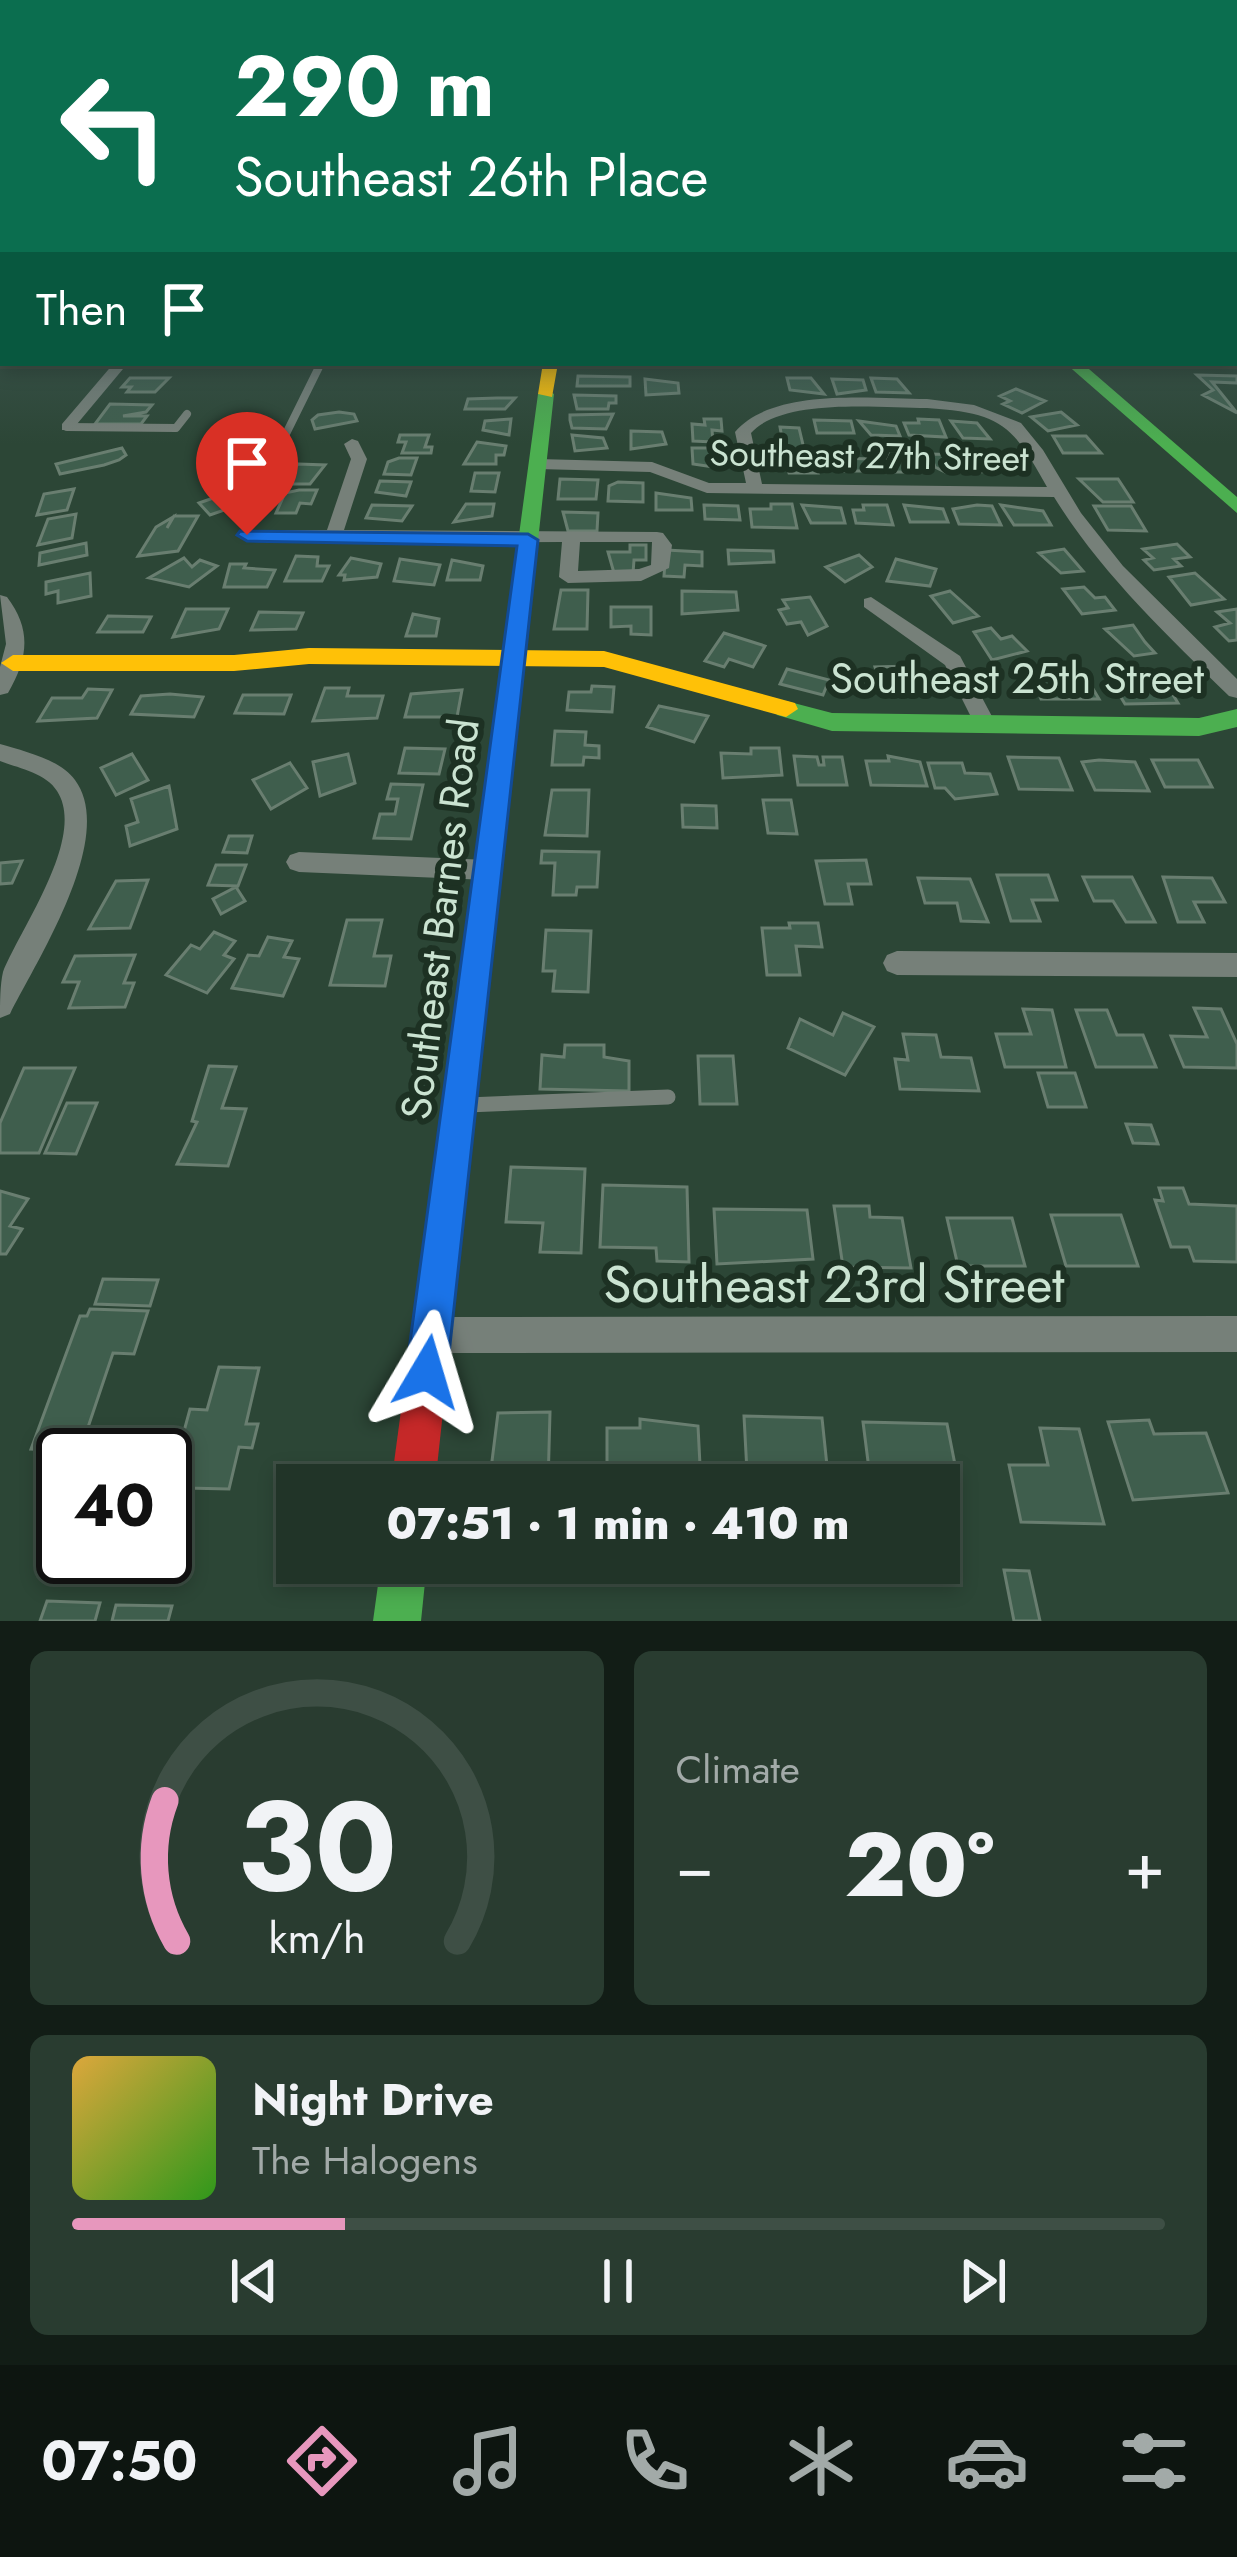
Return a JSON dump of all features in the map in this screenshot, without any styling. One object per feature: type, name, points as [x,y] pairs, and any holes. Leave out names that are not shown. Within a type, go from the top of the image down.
[{"type":"main road","name":"Southeast Barnes Road","points":[[416,1464],[550,366]]},
{"type":"main road","points":[[1076,366],[1237,507]]},
{"type":"main road","points":[[1088,366],[1159,425],[1189,440]]},
{"type":"main road","points":[[1109,366],[1237,482]]},
{"type":"main road","name":"Southeast 25th Street","points":[[6,675],[514,658],[627,662],[832,722],[1199,727],[1237,718]]},
{"type":"main road","points":[[397,1621],[401,1584]]},
{"type":"street","points":[[67,427],[119,366]]},
{"type":"street","points":[[755,489],[743,432],[761,413],[790,406],[926,405],[972,408],[1008,422],[1022,431],[1087,538],[1132,591],[1237,691]]},
{"type":"street","points":[[333,538],[358,459],[352,444]]},
{"type":"street","name":"Southeast 27th Street","points":[[538,464],[629,464],[707,488],[1058,492]]},
{"type":"street","points":[[247,535],[528,540],[657,537],[663,545],[660,568],[650,574],[524,577]]},
{"type":"street","points":[[568,577],[571,539]]},
{"type":"street","points":[[0,601],[16,634],[6,675]]},
{"type":"street","points":[[871,603],[953,661],[986,724]]},
{"type":"street","points":[[0,752],[51,772],[64,783],[78,813],[72,852],[0,1004]]},
{"type":"street","points":[[299,862],[488,869]]},
{"type":"street","points":[[897,963],[1237,965]]},
{"type":"street","name":"Southeast 23rd Street","points":[[431,1335],[1237,1334]]},
{"type":"lane","points":[[265,461],[279,448],[320,366]]},
{"type":"lane","points":[[67,427],[176,428],[187,414]]},
{"type":"lane","points":[[460,1105],[668,1096]]},
{"type":"building","points":[[1197,375],[1237,376],[1237,383],[1212,382],[1237,413],[1203,395],[1213,390]]},
{"type":"building","points":[[578,376],[630,377],[630,386],[577,386]]},
{"type":"building","points":[[130,378],[169,378],[155,392],[127,392],[131,387],[122,387]]},
{"type":"building","points":[[787,378],[811,378],[824,394],[790,390]]},
{"type":"building","points":[[871,378],[897,379],[909,393],[876,392]]},
{"type":"building","points":[[645,379],[678,383],[679,393],[646,395]]},
{"type":"building","points":[[832,379],[863,380],[866,390],[837,394]]},
{"type":"building","points":[[1016,389],[1045,401],[1022,413],[1003,404],[1010,401],[1000,396]]},
{"type":"building","points":[[574,395],[616,396],[616,403],[609,403],[608,409],[577,409]]},
{"type":"building","points":[[515,398],[505,409],[465,409],[468,399]]},
{"type":"building","points":[[110,404],[152,405],[146,412],[123,416],[147,416],[141,424],[95,424]]},
{"type":"building","points":[[1061,412],[1077,425],[1048,431],[1031,417]]},
{"type":"building","points":[[354,414],[357,421],[315,429],[312,420],[318,415]]},
{"type":"building","points":[[613,414],[606,429],[572,428],[570,420],[570,415]]},
{"type":"building","points":[[511,419],[509,435],[483,430],[485,421]]},
{"type":"building","points":[[704,419],[721,419],[722,431],[712,430],[713,442],[693,441],[692,424],[705,425]]},
{"type":"building","points":[[918,419],[939,420],[946,437],[909,435],[904,423],[919,423]]},
{"type":"building","points":[[814,420],[851,421],[854,433],[817,433]]},
{"type":"building","points":[[859,421],[896,426],[900,436],[871,435]]},
{"type":"building","points":[[951,421],[977,423],[990,439],[963,438]]},
{"type":"building","points":[[780,427],[799,428],[804,449],[784,449]]},
{"type":"building","points":[[631,431],[662,432],[666,444],[631,449]]},
{"type":"building","points":[[400,435],[429,435],[425,447],[432,447],[431,453],[402,453],[406,442],[398,442]]},
{"type":"building","points":[[572,435],[603,438],[607,448],[575,451]]},
{"type":"building","points":[[1053,436],[1086,436],[1101,453],[1063,453]]},
{"type":"building","points":[[477,442],[506,446],[504,455],[496,455],[496,464],[464,464]]},
{"type":"building","points":[[122,448],[126,455],[104,465],[60,474],[56,464]]},
{"type":"building","points":[[692,448],[718,448],[720,468],[693,464]]},
{"type":"building","points":[[220,452],[235,452],[230,478],[205,477]]},
{"type":"building","points":[[782,453],[814,457],[818,473],[789,473]]},
{"type":"building","points":[[888,454],[916,455],[920,465],[906,465],[908,472],[887,472]]},
{"type":"building","points":[[930,454],[962,455],[968,472],[945,472],[935,467]]},
{"type":"building","points":[[979,455],[1010,455],[1017,470],[978,472],[975,465],[984,465]]},
{"type":"building","points":[[417,458],[411,475],[384,474],[388,462]]},
{"type":"building","points":[[835,458],[872,459],[876,471],[838,471]]},
{"type":"building","points":[[298,464],[325,465],[310,484],[282,484]]},
{"type":"building","points":[[475,473],[499,473],[495,492],[471,491]]},
{"type":"building","points":[[560,479],[598,480],[596,499],[558,499]]},
{"type":"building","points":[[1079,479],[1118,479],[1133,502],[1103,502]]},
{"type":"building","points":[[380,481],[411,482],[406,496],[376,492]]},
{"type":"building","points":[[643,483],[643,502],[608,501],[609,486]]},
{"type":"building","points":[[74,489],[67,510],[37,515],[44,494]]},
{"type":"building","points":[[239,489],[250,501],[210,515],[199,503]]},
{"type":"building","points":[[317,490],[311,504],[300,503],[296,513],[276,513],[285,493]]},
{"type":"building","points":[[656,493],[691,498],[692,510],[656,510]]},
{"type":"building","points":[[466,504],[494,504],[492,516],[454,522]]},
{"type":"building","points":[[771,504],[792,504],[797,528],[752,527],[750,509],[771,509]]},
{"type":"building","points":[[372,505],[412,506],[402,521],[366,518]]},
{"type":"building","points":[[704,505],[738,506],[740,520],[705,519]]},
{"type":"building","points":[[802,505],[841,508],[845,523],[811,523]]},
{"type":"building","points":[[863,505],[887,505],[893,525],[856,523],[853,510],[864,510]]},
{"type":"building","points":[[904,505],[943,509],[948,522],[910,522]]},
{"type":"building","points":[[1001,505],[1043,511],[1051,525],[1014,525]]},
{"type":"building","points":[[992,506],[1001,525],[959,524],[953,509]]},
{"type":"building","points":[[1094,506],[1131,506],[1146,531],[1108,530]]},
{"type":"building","points":[[563,512],[598,513],[597,531],[568,531]]},
{"type":"building","points":[[76,514],[72,538],[38,545],[48,519]]},
{"type":"building","points":[[174,516],[198,516],[178,551],[138,556],[156,527],[173,517],[167,528]]},
{"type":"building","points":[[86,543],[87,555],[39,565],[40,553]]},
{"type":"building","points":[[1177,544],[1190,557],[1174,559],[1181,566],[1154,570],[1144,560],[1153,558],[1143,549]]},
{"type":"building","points":[[630,545],[646,545],[646,560],[634,560],[633,573],[614,573],[608,552],[630,552]]},
{"type":"building","points":[[1064,549],[1083,571],[1061,573],[1039,553]]},
{"type":"building","points":[[666,550],[702,552],[702,566],[685,565],[684,577],[664,576]]},
{"type":"building","points":[[728,550],[773,551],[774,562],[729,564]]},
{"type":"building","points":[[859,555],[872,567],[845,582],[826,567]]},
{"type":"building","points":[[296,556],[318,557],[317,566],[329,566],[322,581],[285,581]]},
{"type":"building","points":[[184,558],[192,567],[200,560],[217,566],[189,587],[149,578]]},
{"type":"building","points":[[351,558],[381,564],[377,577],[344,580],[345,575],[339,575]]},
{"type":"building","points":[[400,559],[440,565],[434,585],[394,581]]},
{"type":"building","points":[[896,559],[936,569],[930,586],[887,581]]},
{"type":"building","points":[[452,560],[483,566],[480,580],[447,580]]},
{"type":"building","points":[[230,564],[275,570],[267,587],[224,587]]},
{"type":"building","points":[[90,573],[91,596],[58,603],[58,591],[46,594],[46,582]]},
{"type":"building","points":[[1195,573],[1224,599],[1191,605],[1169,577]]},
{"type":"building","points":[[1084,587],[1095,598],[1105,597],[1115,610],[1082,614],[1063,589]]},
{"type":"building","points":[[561,590],[588,590],[587,629],[554,629]]},
{"type":"building","points":[[682,591],[736,592],[738,610],[682,614]]},
{"type":"building","points":[[950,591],[978,616],[953,623],[931,596]]},
{"type":"building","points":[[810,597],[827,626],[808,635],[801,622],[787,624],[779,610],[788,608],[783,600]]},
{"type":"building","points":[[611,607],[651,607],[651,635],[631,634],[631,626],[611,627]]},
{"type":"building","points":[[186,609],[228,609],[219,629],[173,637]]},
{"type":"building","points":[[1237,609],[1237,640],[1229,641],[1215,627],[1230,623],[1217,612]]},
{"type":"building","points":[[259,612],[303,613],[296,629],[251,630]]},
{"type":"building","points":[[413,614],[439,619],[436,636],[406,636]]},
{"type":"building","points":[[108,616],[151,617],[143,632],[98,632]]},
{"type":"building","points":[[1133,625],[1155,653],[1134,656],[1105,629]]},
{"type":"building","points":[[991,628],[1001,639],[1012,636],[1027,651],[992,660],[974,632]]},
{"type":"building","points":[[724,633],[765,646],[753,667],[729,659],[724,667],[705,661]]},
{"type":"building","points":[[910,666],[917,685],[910,686],[914,696],[884,696],[875,667]]},
{"type":"building","points":[[787,669],[829,680],[823,695],[780,684]]},
{"type":"building","points":[[1032,677],[1086,677],[1099,699],[1041,699]]},
{"type":"building","points":[[1167,685],[1178,703],[1125,704],[1114,686]]},
{"type":"building","points":[[592,686],[614,687],[612,712],[567,710],[569,692],[591,692]]},
{"type":"building","points":[[325,688],[349,688],[347,696],[383,696],[377,718],[313,721]]},
{"type":"building","points":[[88,689],[112,690],[97,718],[38,721],[52,698],[82,698]]},
{"type":"building","points":[[462,690],[457,717],[405,717],[411,694]]},
{"type":"building","points":[[243,695],[291,695],[284,714],[235,713]]},
{"type":"building","points":[[141,696],[203,697],[194,717],[131,714]]},
{"type":"building","points":[[659,706],[708,716],[694,742],[647,727]]},
{"type":"building","points":[[555,731],[586,732],[585,745],[599,746],[599,758],[584,757],[583,765],[552,765]]},
{"type":"building","points":[[405,748],[445,749],[439,774],[399,773]]},
{"type":"building","points":[[751,748],[779,748],[782,775],[723,778],[721,753],[751,754]]},
{"type":"building","points":[[132,754],[148,780],[116,795],[101,768]]},
{"type":"building","points":[[348,754],[355,783],[320,796],[313,762]]},
{"type":"building","points":[[794,756],[817,757],[819,765],[824,765],[823,757],[842,757],[847,785],[798,785]]},
{"type":"building","points":[[888,756],[920,762],[927,786],[871,785],[866,761],[889,761]]},
{"type":"building","points":[[1008,757],[1059,758],[1072,790],[1019,789]]},
{"type":"building","points":[[1152,760],[1198,760],[1212,787],[1165,787]]},
{"type":"building","points":[[1082,762],[1135,762],[1149,791],[1095,790]]},
{"type":"building","points":[[290,763],[307,788],[271,809],[253,780]]},
{"type":"building","points":[[928,763],[962,763],[965,773],[990,774],[997,794],[955,799],[945,788],[935,788]]},
{"type":"building","points":[[391,784],[423,785],[411,839],[374,838],[380,814],[395,814],[398,799],[387,799]]},
{"type":"building","points":[[169,786],[177,829],[130,846],[126,826],[138,822],[131,799]]},
{"type":"building","points":[[552,790],[589,790],[587,836],[545,835]]},
{"type":"building","points":[[763,800],[791,800],[797,834],[768,833]]},
{"type":"building","points":[[682,805],[716,806],[717,828],[683,827]]},
{"type":"building","points":[[229,836],[252,836],[247,853],[223,852]]},
{"type":"building","points":[[542,851],[599,852],[597,887],[577,887],[576,895],[553,895],[555,863],[541,863]]},
{"type":"building","points":[[866,860],[871,884],[848,884],[852,904],[825,904],[816,861]]},
{"type":"building","points":[[22,861],[12,883],[0,884],[0,863]]},
{"type":"building","points":[[216,865],[246,865],[238,886],[208,885]]},
{"type":"building","points":[[997,875],[1048,875],[1057,900],[1032,900],[1040,921],[1011,921]]},
{"type":"building","points":[[1083,877],[1132,877],[1155,922],[1126,922],[1113,901],[1094,901]]},
{"type":"building","points":[[1163,877],[1212,878],[1225,902],[1194,902],[1204,922],[1178,922]]},
{"type":"building","points":[[918,878],[970,879],[988,922],[961,921],[957,903],[925,903]]},
{"type":"building","points":[[148,880],[130,928],[89,929],[116,881]]},
{"type":"building","points":[[236,887],[245,901],[221,914],[213,899]]},
{"type":"building","points":[[347,920],[382,920],[374,956],[391,956],[385,986],[330,985]]},
{"type":"building","points":[[789,923],[818,923],[822,947],[796,946],[800,975],[767,975],[762,928],[790,928]]},
{"type":"building","points":[[546,930],[591,931],[588,992],[553,991],[555,971],[543,971]]},
{"type":"building","points":[[214,932],[235,941],[224,955],[234,959],[207,993],[166,975],[191,945],[200,949]]},
{"type":"building","points":[[268,937],[292,941],[284,957],[299,959],[283,996],[232,988],[248,955],[259,956]]},
{"type":"building","points":[[135,955],[124,983],[134,983],[125,1007],[69,1008],[79,982],[63,982],[75,956]]},
{"type":"building","points":[[1194,1008],[1221,1009],[1237,1044],[1237,1068],[1184,1067],[1171,1036],[1207,1037]]},
{"type":"building","points":[[1023,1009],[1052,1010],[1066,1067],[1005,1067],[996,1034],[1031,1034]]},
{"type":"building","points":[[1076,1010],[1107,1010],[1117,1035],[1143,1035],[1156,1067],[1096,1067]]},
{"type":"building","points":[[843,1013],[874,1027],[845,1075],[788,1048],[800,1019],[833,1035]]},
{"type":"building","points":[[903,1034],[936,1035],[941,1057],[971,1058],[979,1091],[900,1089],[895,1059],[908,1060]]},
{"type":"building","points":[[565,1045],[604,1045],[604,1057],[629,1061],[629,1091],[540,1089],[542,1055],[564,1057]]},
{"type":"building","points":[[698,1056],[733,1056],[737,1104],[700,1104]]},
{"type":"building","points":[[209,1066],[236,1067],[222,1108],[246,1109],[228,1166],[177,1164],[197,1122],[192,1121]]},
{"type":"building","points":[[24,1068],[75,1068],[39,1153],[0,1153],[0,1123]]},
{"type":"building","points":[[1038,1073],[1075,1073],[1086,1107],[1048,1107]]},
{"type":"building","points":[[67,1103],[97,1103],[76,1154],[45,1153]]},
{"type":"building","points":[[1126,1124],[1151,1125],[1158,1144],[1133,1143]]},
{"type":"building","points":[[511,1167],[585,1169],[581,1253],[540,1252],[543,1223],[506,1222]]},
{"type":"building","points":[[603,1185],[687,1187],[689,1262],[657,1261],[656,1248],[600,1247]]},
{"type":"building","points":[[1159,1188],[1183,1188],[1189,1204],[1237,1206],[1237,1262],[1194,1261],[1189,1247],[1171,1247],[1155,1200],[1163,1201]]},
{"type":"building","points":[[0,1191],[28,1199],[10,1226],[22,1229],[6,1254],[0,1254]]},
{"type":"building","points":[[834,1206],[869,1206],[870,1217],[902,1218],[911,1268],[843,1267]]},
{"type":"building","points":[[714,1209],[807,1210],[813,1259],[717,1264]]},
{"type":"building","points":[[1051,1215],[1121,1215],[1138,1266],[1066,1266]]},
{"type":"building","points":[[947,1218],[1012,1218],[1025,1266],[958,1266]]},
{"type":"building","points":[[103,1279],[158,1280],[150,1306],[95,1304]]},
{"type":"building","points":[[90,1309],[148,1311],[134,1354],[113,1353],[88,1428],[39,1428],[80,1316],[87,1316]]},
{"type":"building","points":[[219,1367],[259,1368],[246,1424],[258,1424],[252,1448],[239,1447],[229,1489],[192,1488],[192,1428],[185,1428],[190,1409],[207,1410]]},
{"type":"building","points":[[550,1412],[549,1464],[492,1464],[498,1413]]},
{"type":"building","points":[[744,1416],[822,1418],[827,1464],[747,1464]]},
{"type":"building","points":[[640,1419],[698,1426],[700,1464],[607,1464],[607,1428],[640,1428]]},
{"type":"building","points":[[1149,1420],[1154,1434],[1206,1433],[1228,1493],[1133,1500],[1108,1422]]},
{"type":"building","points":[[863,1422],[947,1424],[955,1464],[868,1464]]},
{"type":"building","points":[[1040,1428],[1079,1429],[1104,1524],[1021,1522],[1009,1465],[1048,1465]]},
{"type":"building","points":[[1004,1570],[1029,1571],[1040,1621],[1014,1621]]},
{"type":"building","points":[[47,1601],[100,1603],[95,1621],[40,1621]]},
{"type":"building","points":[[116,1605],[172,1606],[168,1621],[112,1621]]},
{"type":"traffic: fast","points":[[1076,366],[1237,507]]},
{"type":"traffic: fast","points":[[452,1165],[546,394]]},
{"type":"traffic: fast","points":[[786,709],[832,722],[1199,727],[1237,718]]},
{"type":"traffic: fast","points":[[397,1621],[401,1584]]},
{"type":"traffic: slow","points":[[546,394],[550,366]]},
{"type":"traffic: slow","points":[[13,663],[234,663],[309,656],[604,659],[786,709]]},
{"type":"traffic: jam","points":[[416,1464],[452,1165]]},
{"type":"route","points":[[247,535],[528,540],[427,1372]]}]
